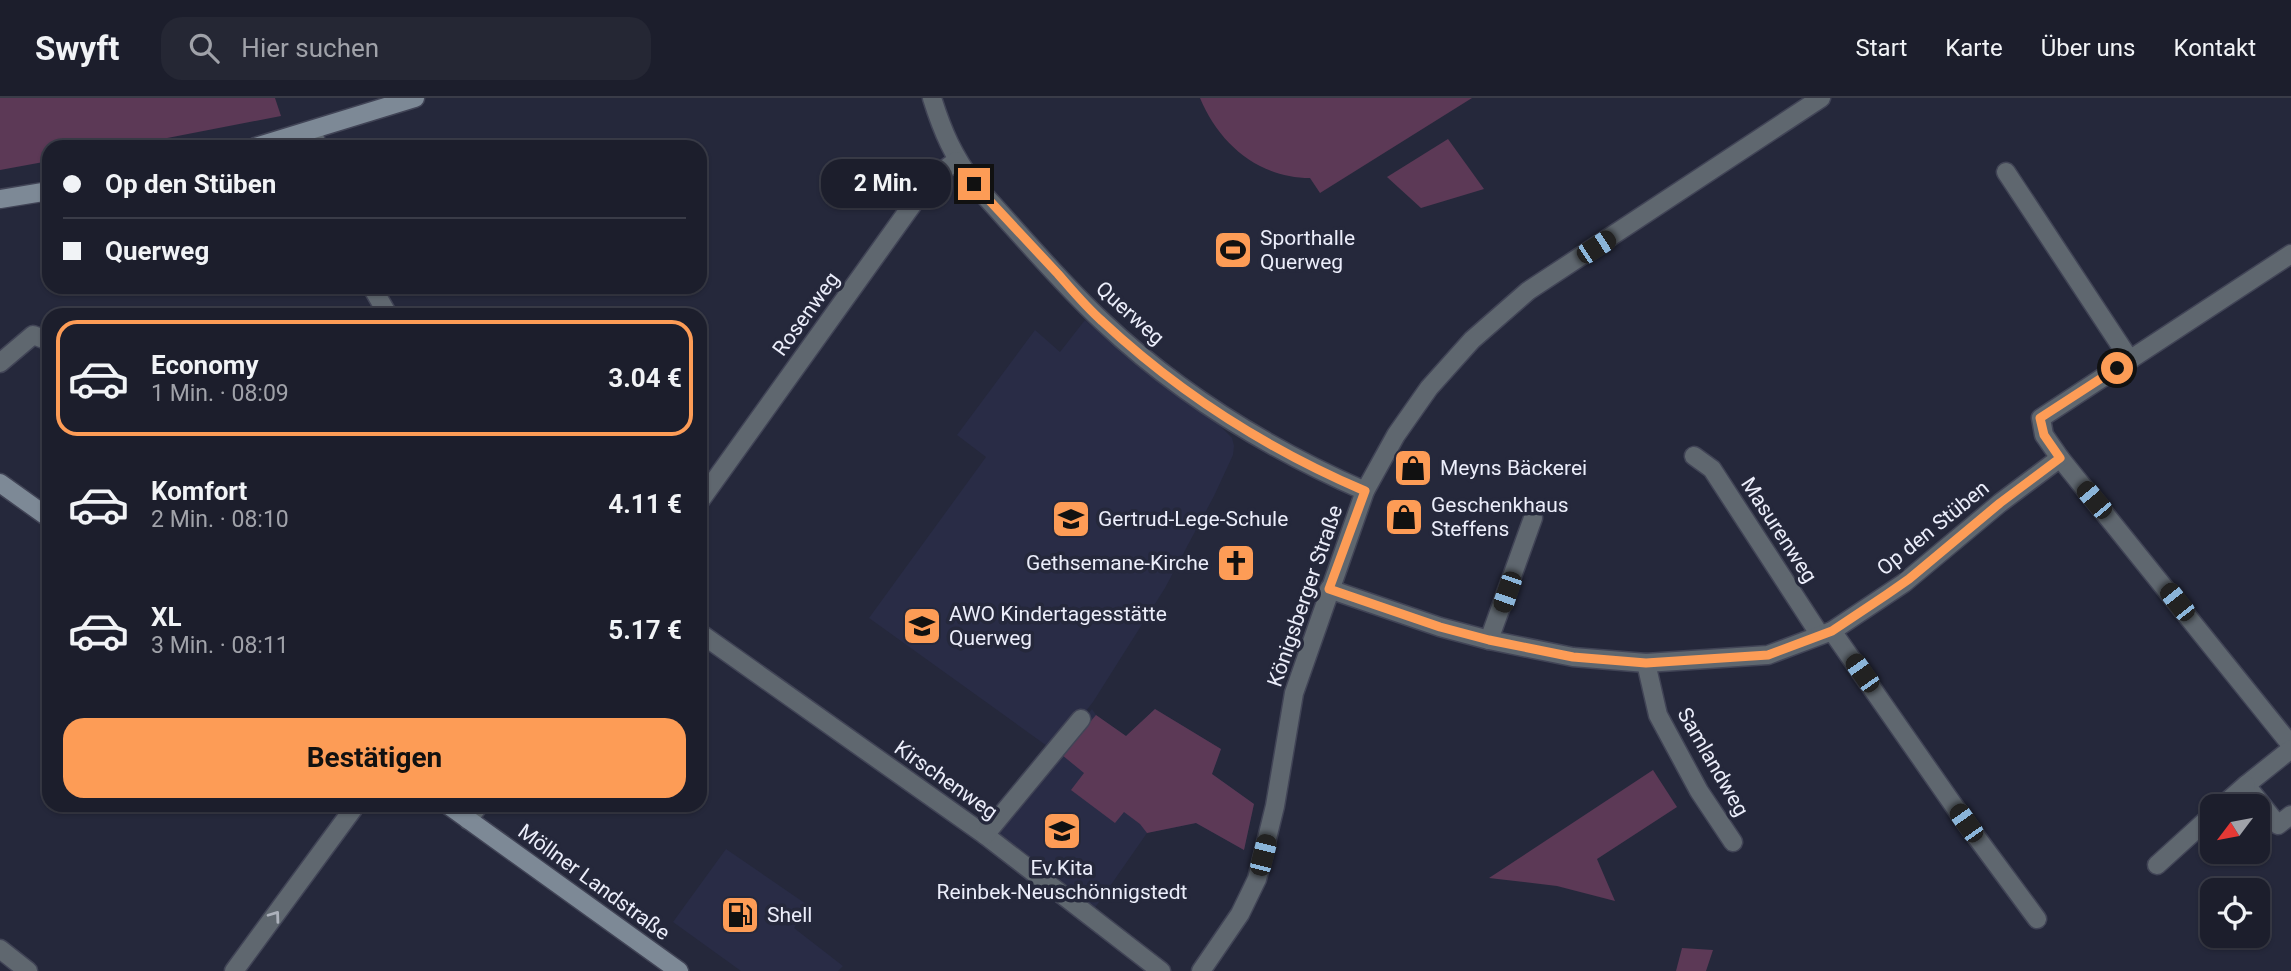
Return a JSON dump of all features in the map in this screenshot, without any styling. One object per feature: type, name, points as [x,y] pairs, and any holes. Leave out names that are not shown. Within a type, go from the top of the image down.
[{"type":"main road","points":[[315,139],[415,98]]},
{"type":"main road","points":[[0,199],[42,192]]},
{"type":"main road","points":[[0,483],[42,513]]},
{"type":"main road","name":"Möllner Landstraße","points":[[457,812],[679,971]]},
{"type":"street","name":"Querweg","points":[[932,98],[956,160],[974,184],[1102,321],[1206,405],[1320,472],[1365,491]]},
{"type":"street","name":"Königsberger Straße","points":[[1201,971],[1240,914],[1257,879],[1275,806],[1294,693],[1365,491],[1396,435],[1429,388],[1472,340],[1528,291],[1821,98]]},
{"type":"street","name":"Rosenweg","points":[[707,491],[930,180],[956,160]]},
{"type":"street","points":[[2006,172],[2130,360]]},
{"type":"street","points":[[2236,794],[2291,747],[2060,458],[2044,435],[2040,418],[2291,254]]},
{"type":"street","points":[[0,363],[33,335],[42,338]]},
{"type":"street","name":"Masurenweg","points":[[1694,456],[1712,469],[1826,633],[2037,919]]},
{"type":"street","name":"Op den Stüben","points":[[1329,589],[1440,627],[1573,657],[1646,663],[1768,655],[1826,633],[1904,583],[2000,503],[2060,458]]},
{"type":"street","points":[[1489,640],[1533,518]]},
{"type":"street","name":"Kirschenweg","points":[[707,638],[985,835],[1161,971]]},
{"type":"street","name":"Samlandweg","points":[[1646,663],[1658,715],[1699,791],[1733,842]]},
{"type":"street","points":[[985,835],[1081,719]]},
{"type":"street","points":[[2246,785],[2278,825],[2291,815]]},
{"type":"street","points":[[234,971],[351,812]]},
{"type":"street","points":[[468,820],[474,812]]},
{"type":"street","points":[[2157,865],[2200,826]]},
{"type":"street","points":[[0,949],[28,971]]},
{"type":"shaded area","points":[[0,98],[275,98],[281,116],[157,140],[42,140],[42,162],[0,170]]},
{"type":"shaded area","points":[[1200,98],[1472,98],[1320,193],[1310,178],[1274,172],[1243,155],[1218,130]]},
{"type":"shaded area","points":[[1448,139],[1484,189],[1421,208],[1387,177]]},
{"type":"shaded area","name":"Gertrud-Lege-Schule","points":[[1085,320],[1123,354],[1215,421],[1232,438],[1234,446],[1233,455],[1214,496],[1165,588],[1093,702],[1054,751],[869,618],[986,457],[957,435],[1035,330],[1060,352]]},
{"type":"shaded area","points":[[1092,709],[1096,715],[1126,736],[1155,709],[1221,749],[1212,774],[1254,804],[1244,850],[1196,823],[1147,833],[1092,912],[990,835]]},
{"type":"shaded area","points":[[1155,709],[1221,749],[1212,774],[1254,804],[1244,850],[1196,823],[1147,833],[1124,812],[1115,823],[1071,790],[1084,773],[1062,755],[1096,715],[1126,736]]},
{"type":"shaded area","points":[[1653,770],[1677,807],[1597,859],[1615,901],[1557,886],[1489,878]]},
{"type":"shaded area","name":"Shell","points":[[726,849],[809,906],[794,928],[843,966],[838,971],[741,971],[673,922]]},
{"type":"shaded area","points":[[1682,948],[1713,950],[1706,971],[1676,971]]},
{"type":"place","name":"Sporthalle Querweg","points":[[1233,250]]},
{"type":"place","name":"Meyns Bäckerei","points":[[1413,468]]},
{"type":"place","name":"Geschenkhaus Steffens","points":[[1404,517]]},
{"type":"place","name":"Gertrud-Lege-Schule","points":[[1071,519]]},
{"type":"place","name":"Gethsemane-Kirche","points":[[1236,563]]},
{"type":"place","name":"AWO Kindertagesstätte Querweg","points":[[922,626]]},
{"type":"place","name":"Ev.Kita Reinbek-Neuschönnigstedt","points":[[1062,831]]},
{"type":"place","name":"Shell","points":[[740,915]]},
{"type":"route","points":[[974,184],[1102,321],[1167,376],[1206,405],[1320,472],[1365,491],[1329,589],[1440,627],[1573,657],[1646,663],[1768,655],[1832,631],[1904,583],[2000,503],[2060,458],[2044,435],[2040,418],[2117,368]]}]
